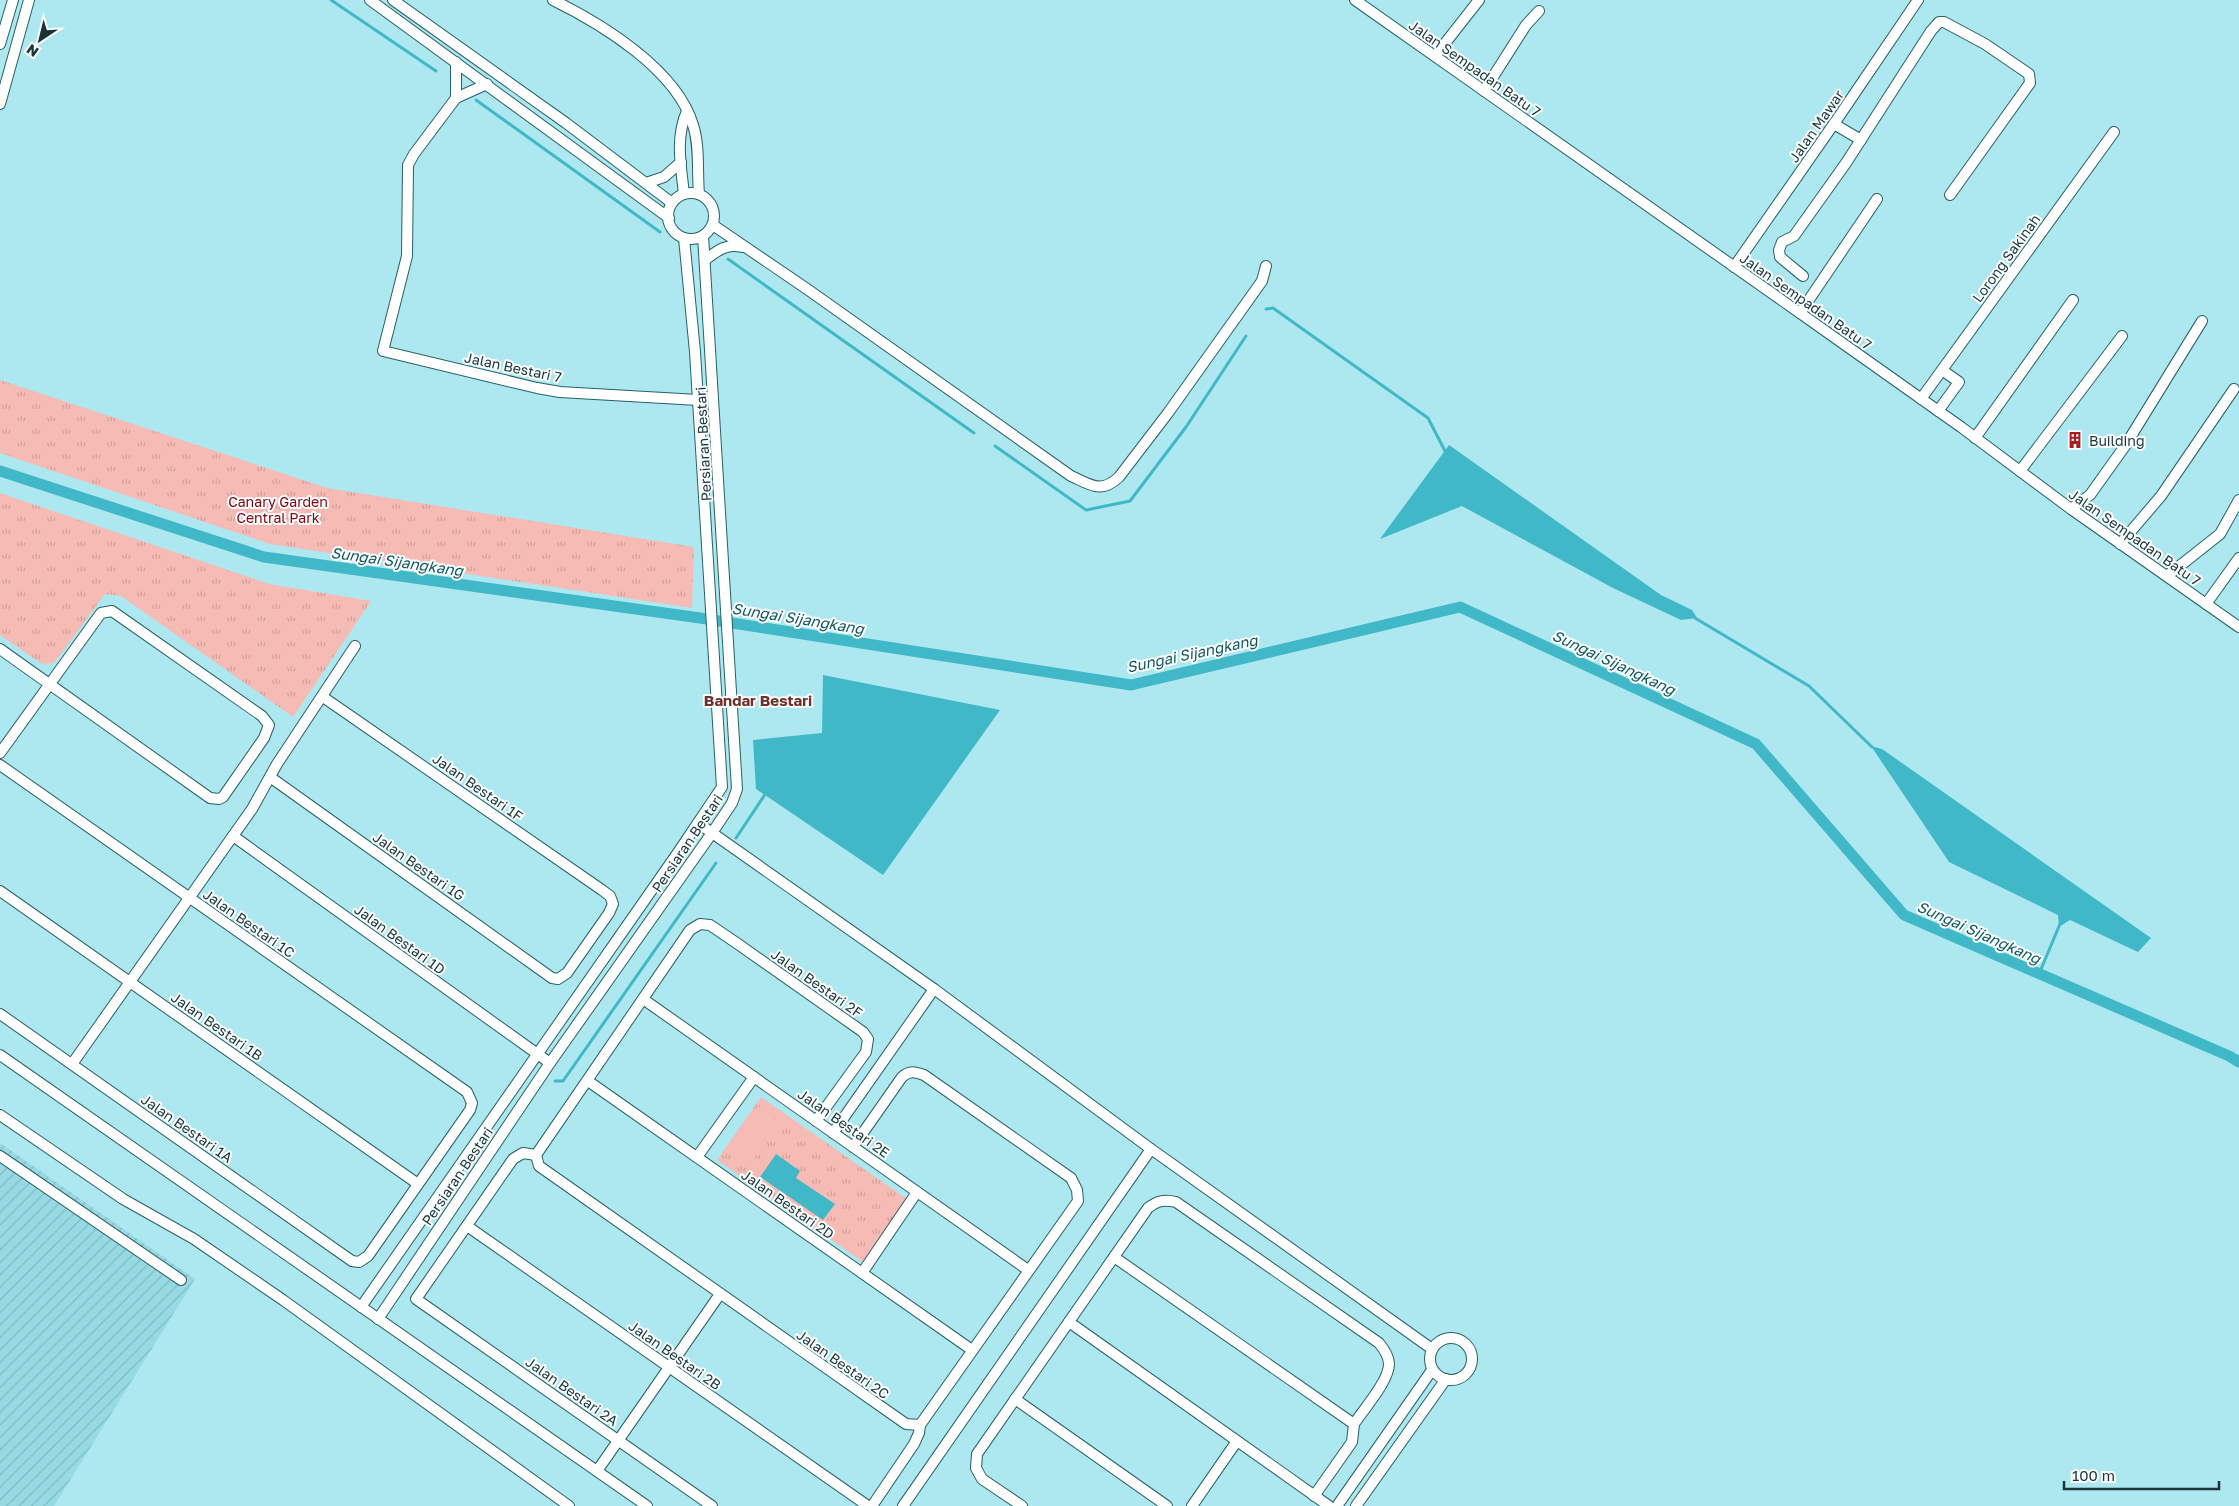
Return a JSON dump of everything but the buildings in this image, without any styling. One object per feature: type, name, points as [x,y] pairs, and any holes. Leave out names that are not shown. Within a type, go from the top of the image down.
[{"type":"street","points":[[0,44],[13,0]]},
{"type":"street","points":[[0,104],[29,0]]},
{"type":"street","points":[[370,0],[669,218]]},
{"type":"street","points":[[393,0],[566,123],[672,204]]},
{"type":"street","points":[[553,0],[601,26],[626,44],[671,85],[687,111],[694,127],[699,194]]},
{"type":"street","name":"Jalan Sempadan Batu 7","points":[[1354,0],[1366,3],[1435,56],[1938,411],[2071,509],[2239,627]]},
{"type":"street","points":[[1435,56],[1479,0]]},
{"type":"street","name":"Jalan Mawar","points":[[1734,267],[1918,0]]},
{"type":"street","points":[[1484,91],[1526,25],[1539,11]]},
{"type":"street","points":[[1803,276],[1780,257],[1779,250],[1782,242],[1794,236],[1861,140],[1931,30],[1939,22],[1948,24],[1985,44],[2029,74],[2030,83],[1950,195]]},
{"type":"street","points":[[456,62],[456,98],[487,84]]},
{"type":"street","name":"Jalan Bestari 7","points":[[456,98],[414,154],[408,165],[408,256],[384,351],[544,390],[698,400]]},
{"type":"street","points":[[684,194],[680,130],[687,111]]},
{"type":"street","points":[[1834,124],[1861,140]]},
{"type":"street","name":"Lorong Sakinah","points":[[1921,399],[2114,132]]},
{"type":"street","points":[[646,183],[664,177],[681,162]]},
{"type":"street","points":[[684,194],[699,194],[710,203],[714,210],[713,225],[703,236],[691,239],[684,238],[673,230],[669,218],[672,204],[684,194]]},
{"type":"street","points":[[1800,313],[1877,199]]},
{"type":"street","points":[[713,225],[807,289],[1071,476],[1096,488],[1112,484],[1119,477],[1168,413],[1262,281],[1266,266]]},
{"type":"street","name":"Persiaran Bestari","points":[[378,1318],[550,1063],[712,833],[732,803],[737,789],[703,236]]},
{"type":"street","name":"Persiaran Bestari","points":[[362,1307],[722,786],[698,400],[684,238]]},
{"type":"street","points":[[704,260],[722,247],[734,245],[743,247]]},
{"type":"street","points":[[1975,438],[2073,300]]},
{"type":"street","points":[[2071,509],[2090,495],[2126,446],[2202,321]]},
{"type":"street","points":[[2020,471],[2122,336]]},
{"type":"street","points":[[1938,411],[1959,382],[1942,370]]},
{"type":"street","points":[[2120,544],[2161,496],[2234,389]]},
{"type":"street","points":[[2167,576],[2220,534],[2239,500]]},
{"type":"street","points":[[2206,604],[2239,558]]},
{"type":"street","points":[[0,649],[49,684],[210,798],[218,799],[228,790],[268,731],[269,724],[262,716],[112,611],[101,613],[49,684],[0,754]]},
{"type":"street","points":[[72,1064],[252,809],[270,777],[355,646]]},
{"type":"street","name":"Jalan Bestari 1F","points":[[323,697],[610,896],[613,904],[567,973],[558,979],[552,978]]},
{"type":"street","name":"Jalan Bestari 1C","points":[[0,765],[467,1092],[472,1103],[470,1110],[418,1184]]},
{"type":"street","name":"Jalan Bestari 1G","points":[[270,777],[552,978]]},
{"type":"street","points":[[698,823],[934,989],[1152,1149],[1432,1349]]},
{"type":"street","name":"Jalan Bestari 1D","points":[[233,836],[550,1063]]},
{"type":"street","name":"Jalan Bestari 1B","points":[[0,891],[418,1184]]},
{"type":"street","name":"Jalan Bestari 2F","points":[[643,999],[690,930],[700,924],[710,925],[863,1032],[868,1039],[866,1052],[816,1121]]},
{"type":"street","points":[[833,1133],[934,989]]},
{"type":"street","points":[[466,1226],[513,1159],[523,1153],[536,1155],[643,999]]},
{"type":"street","name":"Jalan Bestari 2E","points":[[643,999],[1028,1270]]},
{"type":"street","name":"Jalan Bestari 1A","points":[[0,1014],[352,1260],[359,1262],[368,1256],[418,1184]]},
{"type":"street","points":[[0,1055],[647,1506]]},
{"type":"street","points":[[853,1147],[902,1077],[908,1072],[914,1072],[924,1075],[1071,1178],[1077,1190],[1078,1201],[920,1425],[914,1444],[872,1506]]},
{"type":"street","points":[[697,1158],[754,1077]]},
{"type":"street","name":"Jalan Bestari 2D","points":[[588,1081],[972,1350]]},
{"type":"street","points":[[0,1115],[123,1199],[194,1239],[283,1300],[392,1376],[454,1424],[569,1506]]},
{"type":"street","points":[[904,1506],[1152,1149]]},
{"type":"street","name":"Jalan Bestari 2C","points":[[536,1155],[538,1166],[720,1294],[906,1424],[920,1425]]},
{"type":"street","points":[[0,1156],[181,1280]]},
{"type":"street","points":[[862,1273],[917,1192]]},
{"type":"street","points":[[1022,1506],[982,1479],[976,1468],[977,1454],[1148,1208],[1161,1201],[1176,1202],[1379,1343],[1386,1352],[1389,1364],[1386,1376],[1354,1424],[1352,1442],[1314,1496]]},
{"type":"street","name":"Jalan Bestari 2A","points":[[466,1226],[416,1299],[712,1506]]},
{"type":"street","name":"Jalan Bestari 2B","points":[[466,1226],[868,1506]]},
{"type":"street","points":[[1114,1257],[1354,1424]]},
{"type":"street","points":[[596,1471],[720,1294]]},
{"type":"street","points":[[1069,1322],[1329,1506]]},
{"type":"street","points":[[1446,1338],[1456,1338],[1470,1350],[1472,1359],[1470,1368],[1464,1376],[1455,1380],[1446,1379],[1438,1376],[1432,1370],[1430,1360],[1432,1349],[1438,1342],[1446,1338]]},
{"type":"street","points":[[1337,1506],[1432,1370]]},
{"type":"street","points":[[1356,1506],[1446,1379]]},
{"type":"street","points":[[1015,1399],[1167,1506]]},
{"type":"street","points":[[1192,1506],[1237,1441]]},
{"type":"shaded area","points":[[1449,445],[1661,595],[1692,610],[1697,618],[1681,620],[1613,588],[1462,506],[1380,539]]},
{"type":"shaded area","points":[[823,675],[1000,710],[883,875],[756,789],[753,740],[822,733]]},
{"type":"shaded area","points":[[1871,746],[1882,749],[2151,938],[2138,952],[2070,920],[2059,927],[2058,915],[1949,862]]},
{"type":"shaded area","points":[[0,1143],[195,1279],[54,1506],[0,1506]]},
{"type":"shaded area","points":[[776,1154],[800,1171],[796,1178],[835,1204],[823,1220],[760,1177]]},
{"type":"green space","name":"Canary Garden Central Park","points":[[0,380],[327,488],[694,547],[692,608],[270,544],[0,453]]},
{"type":"green space","points":[[0,493],[269,584],[371,601],[293,717],[121,596],[105,594],[54,663],[42,664],[0,635]]},
{"type":"green space","points":[[761,1097],[907,1199],[863,1262],[717,1160]]},
{"type":"green space","points":[[758,1106],[780,1122],[753,1160],[731,1145]]},
{"type":"waterway","points":[[331,0],[436,71]]},
{"type":"waterway","points":[[476,100],[660,232]]},
{"type":"waterway","points":[[728,259],[974,433]]},
{"type":"waterway","points":[[1266,309],[1273,308],[1428,418],[1446,453]]},
{"type":"waterway","points":[[995,446],[1086,510],[1130,501],[1186,427],[1246,336]]},
{"type":"waterway","name":"Sungai Sijangkang","points":[[0,471],[264,557],[700,618],[1131,685],[1460,607],[1756,744],[1904,915],[2239,1062]]},
{"type":"waterway","points":[[1695,618],[1809,686],[1872,747]]},
{"type":"waterway","points":[[736,838],[766,793]]},
{"type":"waterway","points":[[555,1081],[563,1081],[716,863]]},
{"type":"waterway","points":[[2039,974],[2060,924]]},
{"type":"place","name":"Building","points":[[2075,440]]},
{"type":"district","name":"Bandar Bestari","points":[[758,700]]}]
